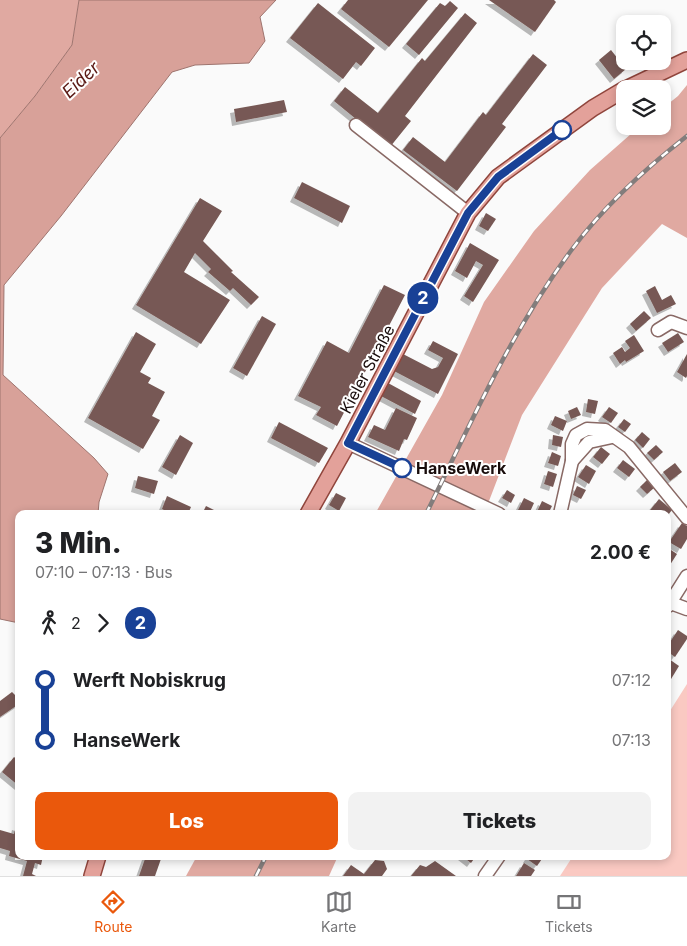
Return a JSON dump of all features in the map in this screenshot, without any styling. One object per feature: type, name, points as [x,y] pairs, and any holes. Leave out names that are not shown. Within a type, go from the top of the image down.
[{"type":"main road","name":"Kieler Straße","points":[[644,80],[687,60]]},
{"type":"main road","name":"Kieler Straße","points":[[310,510],[348,443],[468,213],[504,172],[593,108],[616,94]]},
{"type":"main road","points":[[92,876],[97,860]]},
{"type":"street","points":[[356,125],[468,213]]},
{"type":"street","points":[[658,330],[671,322],[687,328]]},
{"type":"street","points":[[561,510],[572,461],[589,442],[612,437],[629,447],[687,518]]},
{"type":"street","points":[[348,443],[490,510]]},
{"type":"street","points":[[671,599],[687,576]]},
{"type":"street","points":[[671,604],[687,608]]},
{"type":"street","points":[[485,876],[496,860]]},
{"type":"shaded area","points":[[0,0],[79,0],[72,45],[35,96],[0,138]]},
{"type":"shaded area","points":[[687,85],[687,238],[662,224],[602,288],[522,415],[486,510],[377,510],[442,395],[484,302],[534,231],[590,170],[630,135],[671,135],[671,102]]},
{"type":"shaded area","points":[[687,684],[687,876],[560,876],[570,860],[671,860],[671,709]]},
{"type":"shaded area","points":[[195,860],[336,860],[329,876],[186,876]]},
{"type":"water","name":"Eider","points":[[79,0],[276,0],[260,17],[265,41],[249,63],[195,65],[172,72],[61,216],[4,285],[3,375],[94,458],[108,474],[98,510],[15,510],[15,622],[0,619],[0,138],[35,96],[72,45]]},
{"type":"building","points":[[348,0],[428,0],[389,47],[341,9]]},
{"type":"building","points":[[489,0],[554,0],[556,2],[535,32]]},
{"type":"building","points":[[450,1],[458,8],[419,55],[406,44],[440,3],[445,6]]},
{"type":"building","points":[[318,3],[375,48],[361,66],[356,62],[343,79],[290,38]]},
{"type":"building","points":[[465,13],[477,23],[405,116],[411,121],[390,147],[334,101],[345,87],[378,113],[422,58],[425,61]]},
{"type":"building","points":[[611,50],[616,56],[616,70],[625,70],[614,79],[599,60]]},
{"type":"building","points":[[533,54],[547,65],[502,124],[506,127],[457,191],[403,150],[413,137],[445,162],[483,112],[486,115]]},
{"type":"building","points":[[284,100],[287,112],[236,122],[234,109]]},
{"type":"building","points":[[302,182],[350,206],[342,223],[294,198]]},
{"type":"building","points":[[200,198],[222,211],[203,241],[233,271],[231,272],[259,297],[251,305],[233,288],[230,291],[208,272],[211,269],[195,253],[184,272],[230,300],[201,344],[136,305]]},
{"type":"building","points":[[486,213],[496,219],[488,231],[479,226]]},
{"type":"building","points":[[470,243],[499,260],[473,302],[464,296],[483,265],[476,261],[467,278],[455,271]]},
{"type":"building","points":[[384,285],[405,295],[337,426],[316,415],[321,407],[298,396],[327,341],[349,353]]},
{"type":"building","points":[[655,286],[662,300],[671,295],[676,304],[657,313],[646,291]]},
{"type":"building","points":[[644,311],[651,318],[636,331],[630,324]]},
{"type":"building","points":[[262,316],[276,324],[247,376],[233,368]]},
{"type":"building","points":[[136,332],[156,344],[140,372],[151,378],[148,383],[165,392],[152,416],[160,420],[143,449],[88,418]]},
{"type":"building","points":[[678,333],[684,342],[668,352],[662,343]]},
{"type":"building","points":[[634,335],[644,351],[620,364],[613,353],[622,347],[625,352],[630,348],[625,341]]},
{"type":"building","points":[[433,341],[458,354],[438,394],[394,371],[403,354],[432,369],[438,367],[443,358],[428,350]]},
{"type":"building","points":[[687,354],[687,376],[686,378],[677,372]]},
{"type":"building","points":[[388,383],[421,401],[415,414],[381,396]]},
{"type":"building","points":[[588,399],[598,401],[595,414],[586,412]]},
{"type":"building","points":[[577,407],[581,415],[571,419],[568,411]]},
{"type":"building","points":[[609,407],[618,413],[611,423],[602,417]]},
{"type":"building","points":[[396,408],[417,418],[407,440],[404,439],[399,451],[368,437],[374,425],[385,430]]},
{"type":"building","points":[[555,416],[567,421],[563,431],[551,425]]},
{"type":"building","points":[[624,419],[631,424],[625,432],[618,427]]},
{"type":"building","points":[[279,422],[328,448],[319,463],[271,438]]},
{"type":"building","points":[[642,432],[650,439],[643,448],[635,440]]},
{"type":"building","points":[[180,435],[193,443],[176,475],[162,467]]},
{"type":"building","points":[[553,435],[563,437],[561,447],[552,445]]},
{"type":"building","points":[[656,445],[663,452],[654,460],[647,453]]},
{"type":"building","points":[[601,447],[610,454],[602,464],[593,457]]},
{"type":"building","points":[[552,452],[561,456],[558,466],[548,463]]},
{"type":"building","points":[[623,460],[635,469],[629,477],[617,468]]},
{"type":"building","points":[[675,463],[682,472],[670,481],[663,472]]},
{"type":"building","points":[[586,465],[596,471],[589,484],[578,477]]},
{"type":"building","points":[[548,471],[557,474],[553,487],[544,484]]},
{"type":"building","points":[[138,476],[158,481],[154,494],[135,488]]},
{"type":"building","points":[[647,480],[654,488],[647,494],[640,487]]},
{"type":"building","points":[[577,486],[586,490],[581,499],[573,495]]},
{"type":"building","points":[[507,490],[515,495],[511,503],[502,498]]},
{"type":"building","points":[[336,493],[346,498],[340,510],[329,505]]},
{"type":"building","points":[[167,496],[191,507],[190,510],[162,509]]},
{"type":"building","points":[[524,498],[534,503],[531,510],[518,510]]},
{"type":"building","points":[[659,499],[672,510],[671,511],[650,510]]},
{"type":"building","points":[[542,501],[552,506],[550,510],[538,510]]},
{"type":"building","points":[[206,506],[214,510],[204,510]]},
{"type":"building","points":[[682,523],[687,526],[687,539],[681,549],[671,543],[671,539]]},
{"type":"building","points":[[671,550],[677,554],[671,563]]},
{"type":"building","points":[[678,630],[687,636],[675,657],[671,654],[671,640]]},
{"type":"building","points":[[671,660],[679,666],[671,679]]},
{"type":"building","points":[[12,692],[15,695],[15,707],[0,717],[0,701]]},
{"type":"building","points":[[14,757],[15,758],[15,783],[2,772]]},
{"type":"building","points":[[0,830],[14,834],[15,830],[15,858],[9,856],[10,851],[0,848]]},
{"type":"building","points":[[23,860],[42,860],[41,865],[35,863],[32,874],[36,876],[23,876],[27,861]]},
{"type":"building","points":[[145,860],[161,860],[155,876],[139,876]]},
{"type":"building","points":[[375,860],[384,861],[387,869],[382,876],[343,876],[351,865],[364,874]]},
{"type":"building","points":[[528,860],[541,860],[537,866]]},
{"type":"building","points":[[435,861],[456,876],[411,876],[420,865],[426,867]]},
{"type":"building","points":[[524,863],[535,870],[531,876],[516,876]]},
{"type":"railway","points":[[428,510],[494,377],[551,279],[585,232],[612,202],[656,161],[687,136]]},
{"type":"railway","points":[[256,876],[264,860]]},
{"type":"bus line","name":"2","points":[[402,468],[348,443],[468,213],[498,177],[562,130]]},
{"type":"place","name":"HanseWerk","points":[[402,468]]}]
